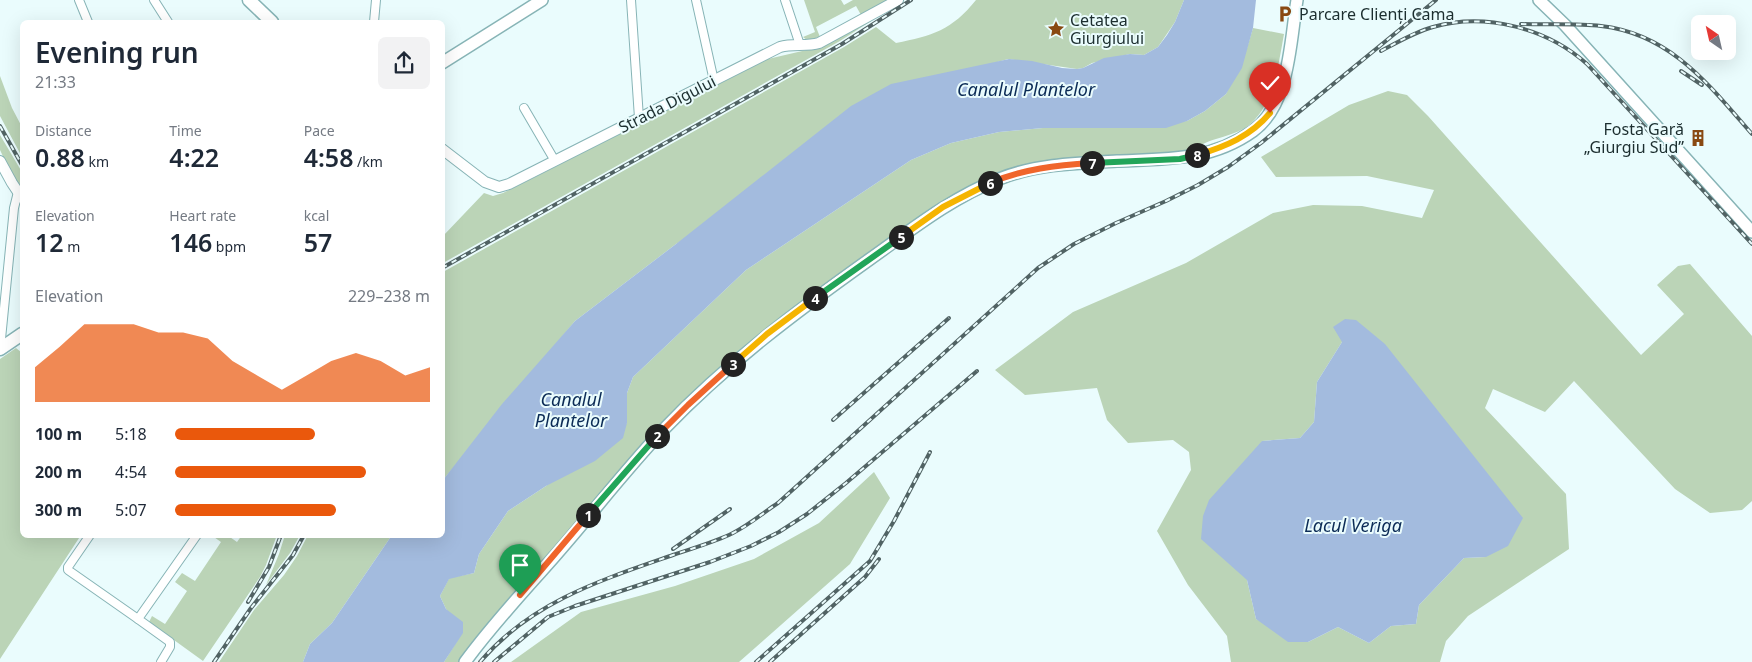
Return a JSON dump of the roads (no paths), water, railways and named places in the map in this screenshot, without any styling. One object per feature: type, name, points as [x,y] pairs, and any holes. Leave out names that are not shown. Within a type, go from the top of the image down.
[{"type":"main road","points":[[445,61],[542,0]]},
{"type":"main road","points":[[465,662],[614,484],[688,405],[767,334],[943,207],[976,188],[1035,168],[1100,162],[1180,159],[1218,149],[1254,130],[1270,113],[1281,92],[1285,77],[1296,0]]},
{"type":"main road","points":[[1539,0],[1565,25],[1752,232]]},
{"type":"main road","points":[[252,1],[270,20]]},
{"type":"main road","points":[[0,349],[20,335]]},
{"type":"street","points":[[79,0],[87,20]]},
{"type":"street","points":[[154,0],[167,20]]},
{"type":"street","points":[[374,20],[376,0]]},
{"type":"street","points":[[631,0],[639,118]]},
{"type":"street","points":[[696,0],[714,81]]},
{"type":"street","points":[[785,0],[800,45]]},
{"type":"street","name":"Strada Digului","points":[[445,151],[485,182],[500,187],[509,184],[780,47],[791,44],[819,43],[898,0]]},
{"type":"street","points":[[524,108],[555,161]]},
{"type":"street","points":[[0,161],[20,195],[14,208],[0,349]]},
{"type":"street","points":[[88,538],[68,567],[68,570],[170,642],[170,647],[161,662]]},
{"type":"street","points":[[138,619],[195,538]]},
{"type":"water","name":"Canalul Plantelor","points":[[1184,0],[1256,0],[1253,28],[1242,68],[1226,94],[1205,111],[1187,121],[1166,128],[1043,128],[999,132],[951,143],[911,160],[746,270],[633,377],[627,393],[627,423],[623,438],[595,461],[546,486],[508,511],[479,554],[474,573],[449,579],[440,596],[446,609],[463,622],[463,633],[444,662],[303,662],[310,644],[332,623],[390,538],[445,538],[445,477],[502,404],[575,321],[851,106],[891,84],[1009,59],[1077,69],[1104,58],[1130,54],[1144,55],[1158,47],[1175,22]]},
{"type":"water","name":"Lacul Veriga","points":[[1345,319],[1356,320],[1385,344],[1523,518],[1508,546],[1486,557],[1464,558],[1419,605],[1416,624],[1391,626],[1369,643],[1338,627],[1308,642],[1288,642],[1256,619],[1247,580],[1201,539],[1203,516],[1209,500],[1262,441],[1300,438],[1314,422],[1317,382],[1342,342],[1333,327]]},
{"type":"railway","points":[[445,266],[842,44],[911,0]]},
{"type":"railway","points":[[480,662],[500,641],[522,623],[544,608],[569,595],[620,574],[719,539],[750,523],[778,503],[1038,268],[1074,244],[1166,201],[1228,167],[1261,143],[1436,0]]},
{"type":"railway","points":[[1381,51],[1426,29],[1473,21],[1514,26],[1553,41],[1571,51],[1587,64],[1752,244]]},
{"type":"railway","points":[[1521,24],[1601,26],[1626,31],[1648,39],[1668,51],[1704,80],[1752,134]]},
{"type":"railway","points":[[1681,71],[1702,85]]},
{"type":"railway","points":[[0,126],[20,161]]},
{"type":"railway","points":[[833,420],[949,318]]},
{"type":"railway","points":[[494,662],[548,617],[575,606],[710,562],[751,546],[779,532],[807,514],[846,483],[977,371]]},
{"type":"railway","points":[[756,662],[870,561],[894,521],[930,452]]},
{"type":"railway","points":[[673,549],[730,509]]},
{"type":"railway","points":[[248,602],[269,567],[280,538]]},
{"type":"railway","points":[[214,662],[251,608],[293,555],[302,538]]},
{"type":"railway","points":[[770,662],[865,577],[879,559]]},
{"type":"place","name":"Parcare Clienți Cama","points":[[1285,14]]},
{"type":"place","name":"Cetatea Giurgiului","points":[[1056,29]]},
{"type":"place","name":"Fosta Gară „Giurgiu Sud”","points":[[1698,138]]}]
